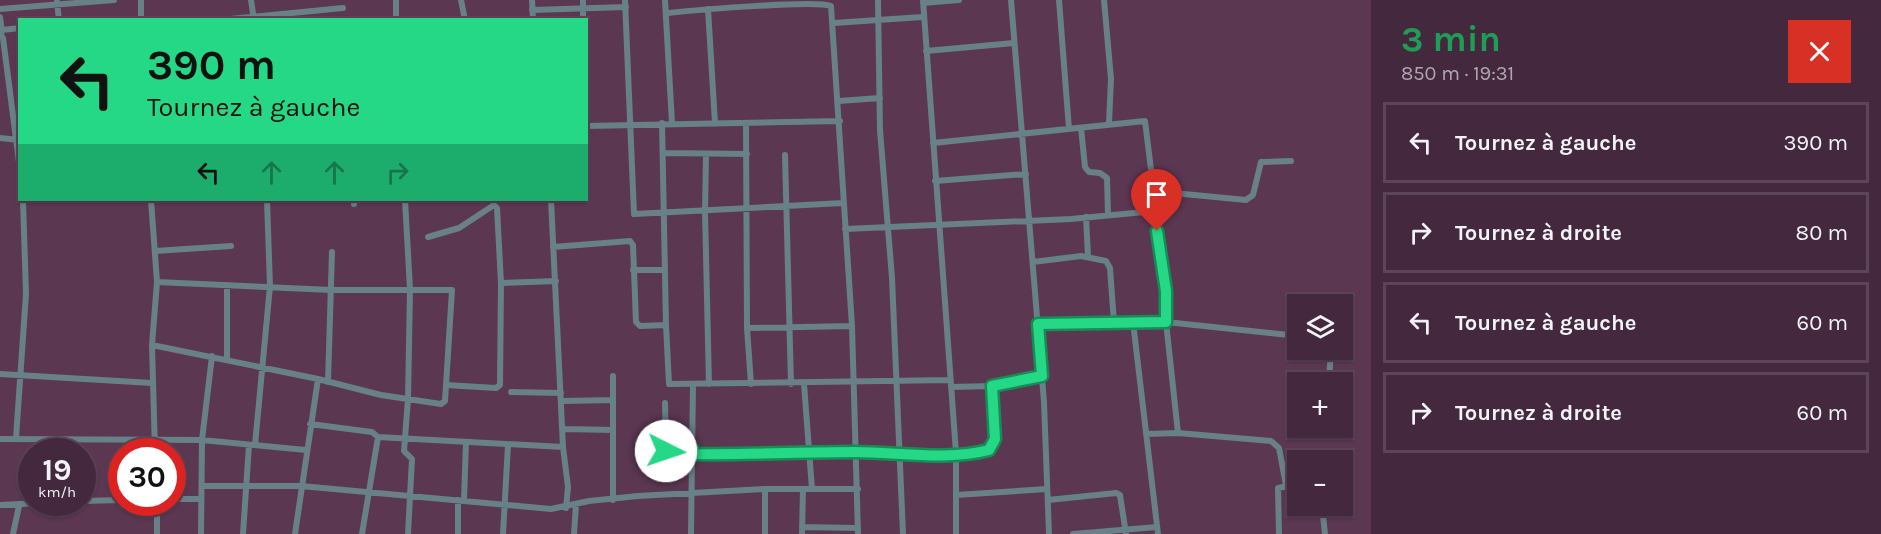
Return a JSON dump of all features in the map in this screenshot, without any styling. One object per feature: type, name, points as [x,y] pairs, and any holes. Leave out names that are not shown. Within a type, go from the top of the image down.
[{"type":"street","points":[[0,9],[57,2],[114,0]]},
{"type":"street","points":[[141,0],[141,18]]},
{"type":"street","points":[[251,0],[254,18],[343,8]]},
{"type":"street","points":[[396,0],[396,18]]},
{"type":"street","points":[[461,0],[465,18]]},
{"type":"street","points":[[532,0],[533,18]]},
{"type":"street","points":[[583,0],[583,18]]},
{"type":"street","points":[[665,0],[668,13],[672,123]]},
{"type":"street","points":[[878,0],[880,98],[901,454],[903,534]]},
{"type":"street","points":[[956,534],[956,453],[922,17],[923,2],[959,0]]},
{"type":"street","points":[[1011,0],[1042,376],[1049,534]]},
{"type":"street","points":[[1059,0],[1069,129]]},
{"type":"street","points":[[1104,0],[1111,80],[1109,123]]},
{"type":"street","points":[[668,13],[751,2],[824,1],[831,6],[834,23],[852,326],[858,531],[802,530],[802,489]]},
{"type":"street","points":[[57,2],[59,18]]},
{"type":"street","points":[[532,10],[626,4],[632,124],[633,213],[665,214],[843,203]]},
{"type":"street","points":[[708,9],[715,123]]},
{"type":"street","points":[[0,17],[18,139],[0,138]]},
{"type":"street","points":[[834,23],[922,17]]},
{"type":"street","points":[[1,33],[18,29]]},
{"type":"street","points":[[926,51],[1014,43]]},
{"type":"street","points":[[839,101],[880,98]]},
{"type":"street","points":[[588,126],[840,121]]},
{"type":"street","points":[[933,142],[1145,121],[1166,291],[1166,322],[1179,433]]},
{"type":"street","points":[[662,123],[669,384],[897,382],[992,386],[1042,376]]},
{"type":"street","points":[[746,123],[747,328],[751,384]]},
{"type":"street","points":[[1081,128],[1085,167],[1089,172],[1100,173],[1107,178],[1108,214]]},
{"type":"street","points":[[664,153],[747,154]]},
{"type":"street","points":[[706,155],[709,384]]},
{"type":"street","points":[[785,155],[791,384]]},
{"type":"street","points":[[1153,191],[1246,200],[1252,195],[1261,162],[1291,161]]},
{"type":"street","points":[[935,181],[1026,174]]},
{"type":"street","points":[[16,438],[26,294],[23,201]]},
{"type":"street","points":[[152,201],[157,282],[152,345],[154,438]]},
{"type":"street","points":[[243,534],[246,486],[264,369],[270,286],[267,201]]},
{"type":"street","points":[[405,201],[410,289],[408,399],[404,453],[412,459],[408,534]]},
{"type":"street","points":[[551,201],[563,447],[568,478],[566,508]]},
{"type":"street","points":[[428,237],[459,228],[496,206],[501,283],[500,385],[496,388],[446,385]]},
{"type":"street","points":[[845,229],[1086,217],[1155,211]]},
{"type":"street","points":[[1086,217],[1088,256]]},
{"type":"street","points":[[553,247],[630,241],[633,245],[637,325],[666,325]]},
{"type":"street","points":[[155,251],[231,246]]},
{"type":"street","points":[[328,382],[332,252]]},
{"type":"street","points":[[1033,262],[1088,256],[1101,258],[1110,268],[1114,322]]},
{"type":"street","points":[[633,270],[665,270]]},
{"type":"street","points":[[501,283],[556,281]]},
{"type":"street","points":[[152,345],[408,399],[444,403],[452,290],[331,290],[157,282]]},
{"type":"street","points":[[226,285],[227,359]]},
{"type":"street","points":[[1073,534],[1157,530],[1133,322]]},
{"type":"street","points":[[1038,324],[1166,322],[1287,335]]},
{"type":"street","points":[[747,328],[852,326]]},
{"type":"street","points":[[201,534],[202,441],[212,356]]},
{"type":"street","points":[[0,374],[152,383]]},
{"type":"street","points":[[613,376],[613,500]]},
{"type":"street","points":[[296,534],[306,450],[318,379]]},
{"type":"street","points":[[804,384],[812,489]]},
{"type":"street","points":[[691,534],[693,385]]},
{"type":"street","points":[[645,451],[810,454],[981,452],[989,450],[993,445],[992,386]]},
{"type":"street","points":[[511,392],[561,393]]},
{"type":"street","points":[[562,401],[613,399]]},
{"type":"street","points":[[665,403],[666,451]]},
{"type":"street","points":[[310,424],[372,432],[378,437],[406,440],[563,447]]},
{"type":"street","points":[[563,429],[613,430]]},
{"type":"street","points":[[1146,434],[1179,433],[1271,441],[1279,448],[1286,485],[1278,488],[1280,534]]},
{"type":"street","points":[[363,534],[367,493],[378,437]]},
{"type":"street","points":[[0,439],[108,439]]},
{"type":"street","points":[[186,440],[306,450]]},
{"type":"street","points":[[458,534],[466,442]]},
{"type":"street","points":[[503,534],[508,445]]},
{"type":"street","points":[[202,486],[302,486],[410,497],[504,503],[538,508],[566,508],[589,501],[692,493],[765,489],[858,489]]},
{"type":"street","points":[[765,489],[765,534]]},
{"type":"street","points":[[956,495],[1047,489]]},
{"type":"street","points":[[1048,500],[1116,493],[1120,495],[1126,532]]},
{"type":"street","points":[[186,499],[201,499]]},
{"type":"street","points":[[0,505],[18,506]]},
{"type":"street","points":[[574,534],[576,505]]},
{"type":"street","points":[[14,534],[18,512]]},
{"type":"street","points":[[157,516],[157,534]]},
{"type":"street","points":[[1323,516],[1325,534]]},
{"type":"route","points":[[666,451],[693,450],[693,454],[770,455],[856,452],[956,453],[989,450],[995,439],[992,386],[1042,376],[1038,324],[1166,322],[1166,291],[1157,231]]}]
